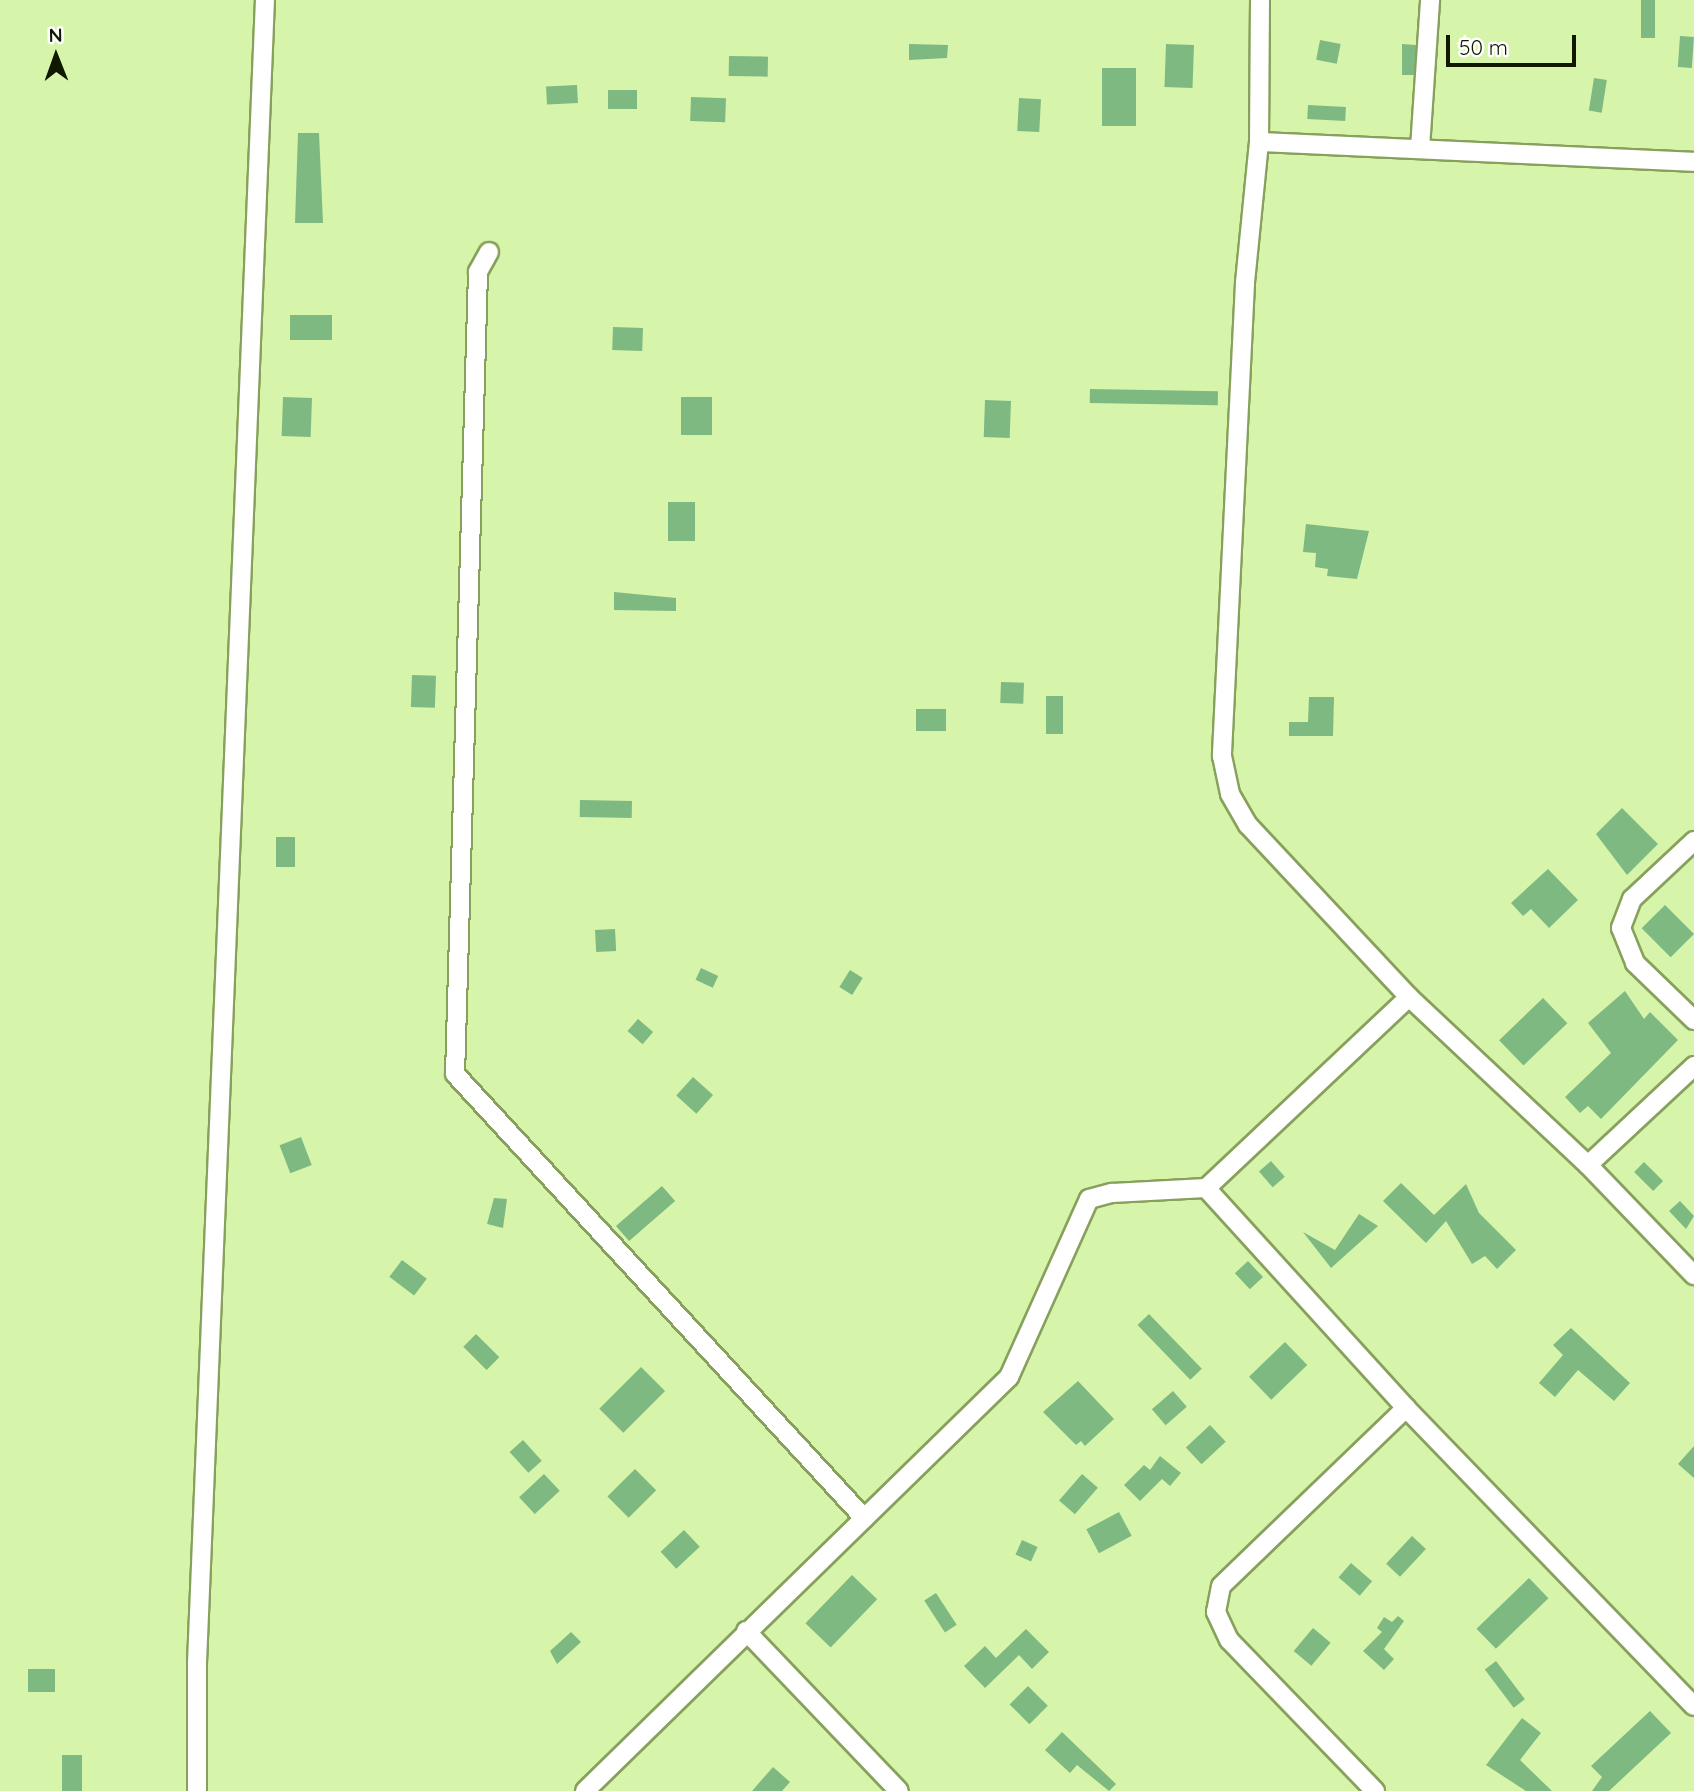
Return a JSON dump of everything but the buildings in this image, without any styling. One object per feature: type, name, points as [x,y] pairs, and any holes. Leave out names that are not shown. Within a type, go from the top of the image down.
[{"type":"street","points":[[197,1791],[198,1649],[265,0]]},
{"type":"street","points":[[1261,0],[1259,142],[1245,283],[1222,755],[1230,794],[1248,825],[1409,997],[1588,1165],[1694,1275]]},
{"type":"street","points":[[1420,148],[1430,0]]},
{"type":"street","points":[[1259,142],[1694,162]]},
{"type":"street","points":[[489,252],[478,272],[455,1074],[864,1518]]},
{"type":"street","points":[[1694,841],[1633,899],[1621,928],[1635,963],[1694,1020]]},
{"type":"street","points":[[585,1791],[1009,1377],[1089,1199],[1112,1193],[1206,1188],[1409,997]]},
{"type":"street","points":[[1588,1165],[1694,1066]]},
{"type":"street","points":[[1206,1188],[1406,1408],[1694,1706]]},
{"type":"street","points":[[1375,1791],[1229,1640],[1216,1612],[1221,1586],[1406,1408]]},
{"type":"street","points":[[746,1631],[899,1791]]}]
